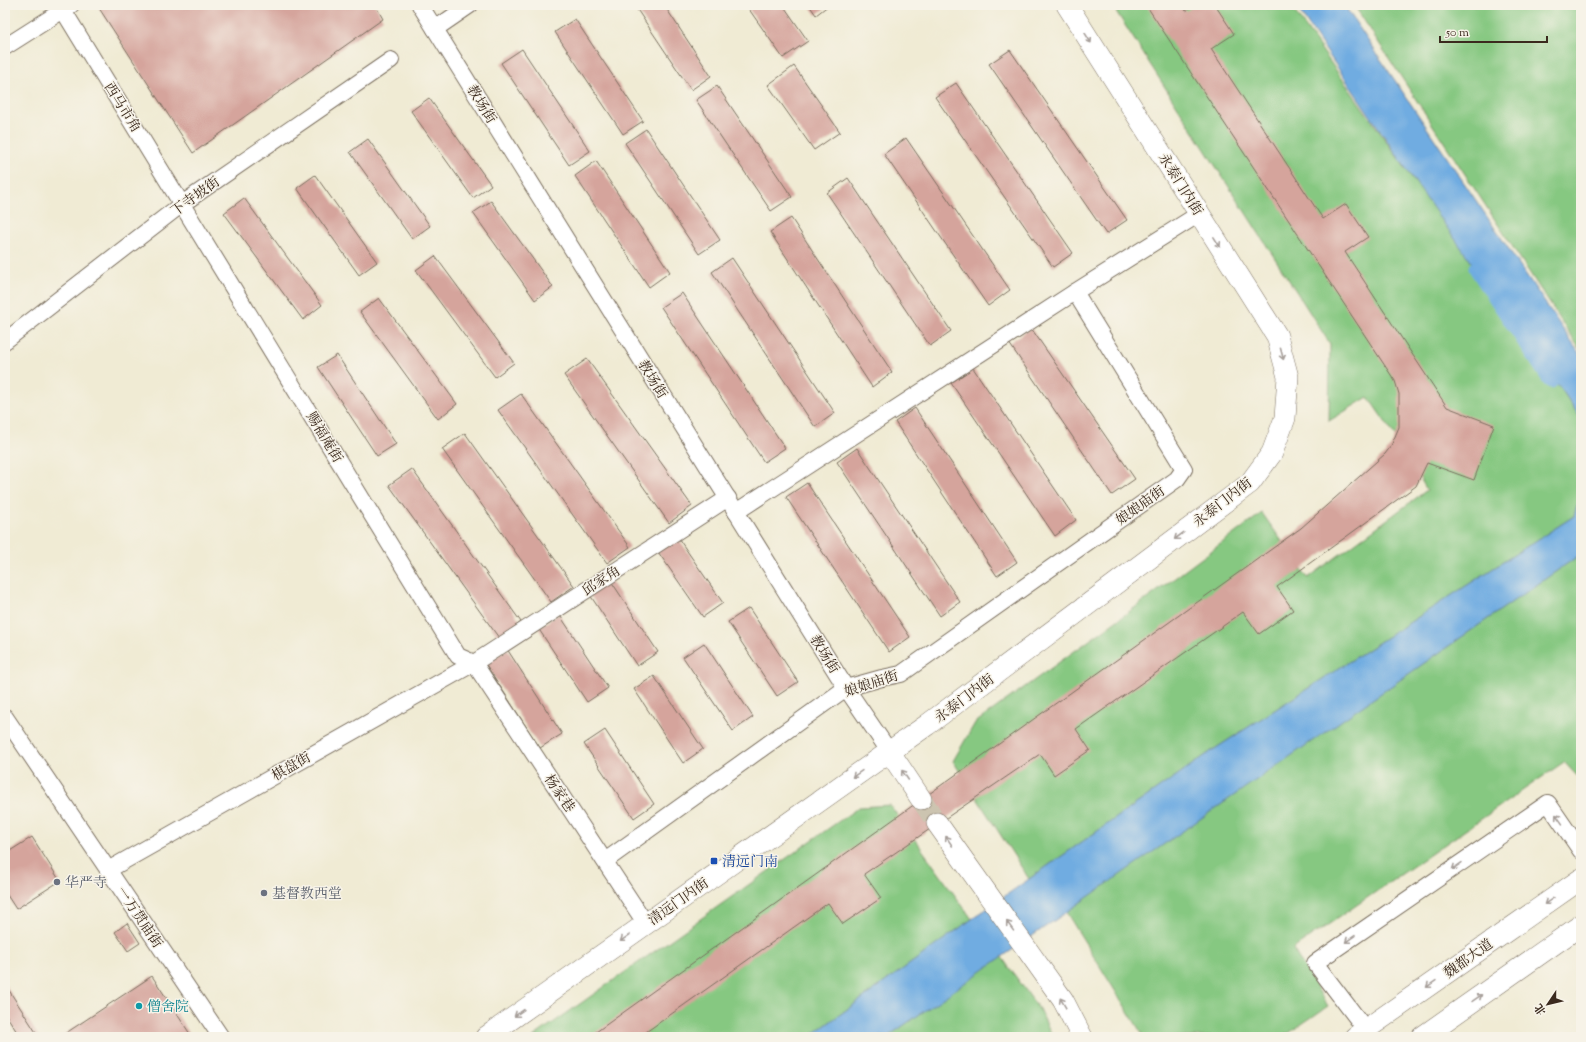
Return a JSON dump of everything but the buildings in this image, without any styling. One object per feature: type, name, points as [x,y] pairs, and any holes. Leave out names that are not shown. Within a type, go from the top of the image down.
[{"type":"main road","name":"永泰门内街","points":[[889,751],[927,725],[1250,483],[1272,453],[1285,418],[1288,377],[1277,336],[1067,5]]},
{"type":"main road","points":[[889,751],[921,799]]},
{"type":"main road","name":"清远门内街","points":[[486,1037],[889,751]]},
{"type":"main road","points":[[937,823],[1063,1000],[1082,1037]]},
{"type":"main road","name":"魏都大道","points":[[1361,1033],[1581,879]]},
{"type":"main road","points":[[1422,1037],[1581,925]]},
{"type":"street","name":"教场街","points":[[420,5],[846,688],[889,751]]},
{"type":"street","points":[[435,29],[470,5]]},
{"type":"street","points":[[5,47],[65,7]]},
{"type":"street","name":"西马市角","points":[[65,7],[182,204]]},
{"type":"street","name":"下寺坡街","points":[[5,341],[182,204],[391,60]]},
{"type":"street","name":"赐福庵街","points":[[182,204],[458,656],[474,663]]},
{"type":"street","name":"邱家角","points":[[474,663],[732,505],[1199,214]]},
{"type":"street","name":"娘娘庙街","points":[[605,861],[846,688],[902,674],[1177,478],[1184,469],[1074,292]]},
{"type":"street","name":"杨家巷","points":[[474,663],[646,924]]},
{"type":"street","name":"棋盘街","points":[[108,870],[474,663]]},
{"type":"street","name":"一万贯庙街","points":[[5,718],[221,1037]]},
{"type":"street","points":[[1361,1033],[1315,963],[1548,803],[1581,851]]},
{"type":"green space","points":[[1112,5],[1290,5],[1581,419],[1581,491],[1574,516],[1216,748],[1029,879],[953,761],[975,723],[1148,598],[1262,513],[1308,578],[1427,490],[1395,436],[1368,397],[1329,421],[1330,344]]},
{"type":"green space","points":[[1354,5],[1581,5],[1581,351]]},
{"type":"green space","points":[[1581,554],[1581,780],[1564,762],[1293,949],[1328,1006],[1283,1037],[1144,1037],[1066,912]]},
{"type":"green space","points":[[890,805],[972,919],[809,1037],[533,1037],[859,807]]},
{"type":"green space","points":[[1001,956],[1039,1009],[1053,1037],[887,1037]]},
{"type":"water","points":[[1295,5],[1344,5],[1581,356],[1581,419],[1426,198]]},
{"type":"water","points":[[1581,491],[1581,554],[887,1037],[809,1037],[972,919],[1216,748],[1574,516]]},
{"type":"waterway","points":[[1476,268],[1551,381]]},
{"type":"tunnel","points":[[921,799],[937,823]]},
{"type":"place","name":"清远门南","points":[[714,861]]},
{"type":"place","name":"华严寺","points":[[57,882]]},
{"type":"place","name":"基督教西堂","points":[[264,893]]},
{"type":"place","name":"僧舍院","points":[[139,1006]]}]
